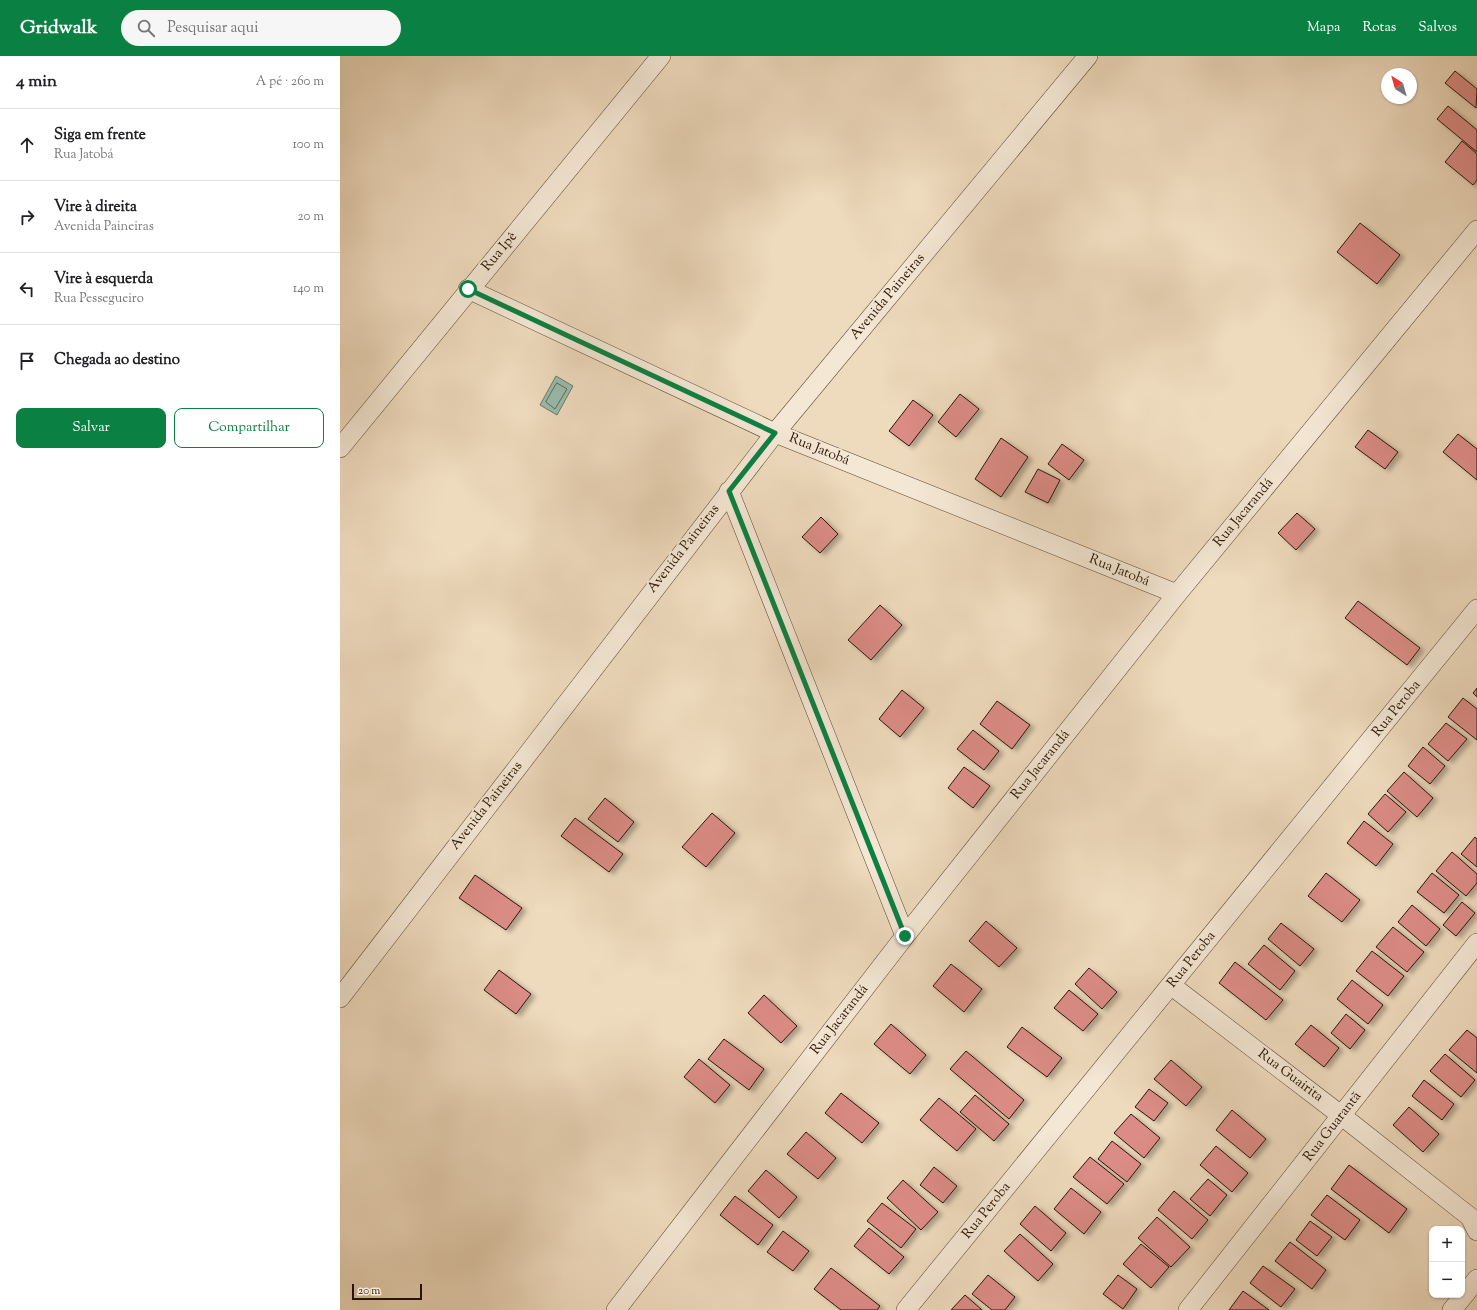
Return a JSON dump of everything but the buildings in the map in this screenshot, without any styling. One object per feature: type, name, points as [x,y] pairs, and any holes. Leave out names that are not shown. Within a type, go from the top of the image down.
[{"type":"street","name":"Rua Ipê","points":[[340,448],[468,289],[661,56]]},
{"type":"street","name":"Avenida Paineiras","points":[[340,998],[775,433],[1088,56]]},
{"type":"street","name":"Rua Jacarandá","points":[[616,1310],[905,936],[1177,594],[1477,230]]},
{"type":"street","name":"Rua Jatobá","points":[[468,289],[775,433],[1177,594]]},
{"type":"street","points":[[729,491],[905,936]]},
{"type":"street","name":"Rua Peroba","points":[[906,1310],[1172,986],[1477,609]]},
{"type":"street","name":"Rua Guarantã","points":[[1188,1310],[1477,943]]},
{"type":"street","name":"Rua Guairita","points":[[1172,986],[1342,1116],[1470,1217],[1477,1231]]},
{"type":"street","points":[[1452,1310],[1477,1279]]},
{"type":"water","points":[[556,376],[573,386],[557,415],[540,405]]},
{"type":"route","points":[[468,289],[775,433],[729,491],[905,936]]}]
